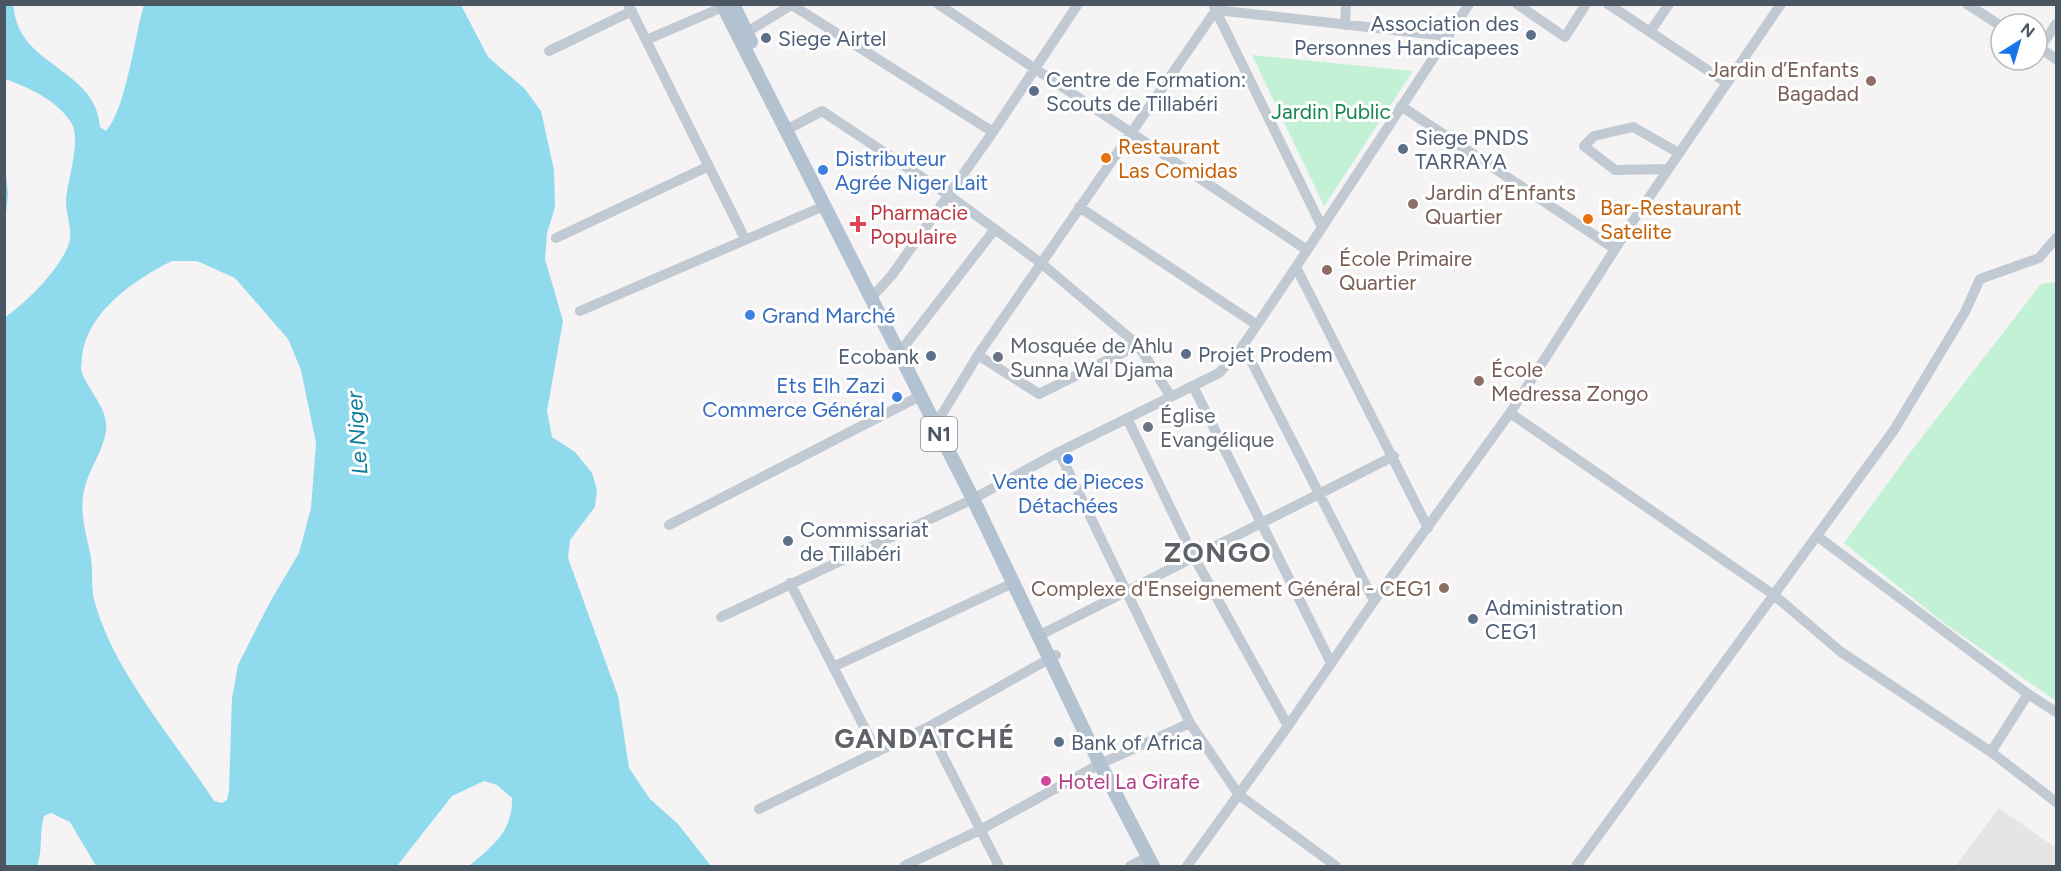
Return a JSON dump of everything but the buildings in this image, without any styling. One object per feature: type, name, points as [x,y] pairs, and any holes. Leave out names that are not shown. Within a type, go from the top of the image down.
[{"type":"main road","name":"N1","points":[[726,5],[747,32],[790,128],[874,295],[920,396],[975,498],[1044,633],[1053,656]]},
{"type":"main road","name":"N1","points":[[726,5],[824,206],[874,295]]},
{"type":"main road","name":"N1","points":[[901,351],[939,419],[1013,583],[1053,656],[1150,862]]},
{"type":"main road","name":"N1","points":[[1103,763],[1160,867]]},
{"type":"street","points":[[938,4],[1307,250]]},
{"type":"street","points":[[874,295],[892,275],[947,194],[993,132],[1078,4]]},
{"type":"street","points":[[1345,25],[1346,4]]},
{"type":"street","points":[[721,617],[975,498],[1059,452],[1219,373],[1244,345],[1469,4]]},
{"type":"street","points":[[1517,4],[1565,37],[1586,4]]},
{"type":"street","points":[[1608,4],[1727,83]]},
{"type":"street","points":[[1650,32],[1669,4]]},
{"type":"street","points":[[1187,867],[1374,601],[1510,413],[1615,249],[1778,8],[1765,4]]},
{"type":"street","points":[[1967,4],[1989,18]]},
{"type":"street","points":[[646,40],[726,5]]},
{"type":"street","points":[[747,32],[792,5],[993,132]]},
{"type":"street","points":[[1214,7],[1447,36]]},
{"type":"street","points":[[939,419],[978,355],[1214,7]]},
{"type":"street","points":[[1214,7],[1322,227]]},
{"type":"street","points":[[549,51],[630,8],[745,239]]},
{"type":"street","points":[[1401,106],[1615,249]]},
{"type":"street","points":[[790,128],[822,111],[947,194],[1041,264],[1138,345],[1172,397]]},
{"type":"street","points":[[1668,169],[1615,170],[1584,146],[1594,136],[1633,127],[1679,153]]},
{"type":"street","points":[[556,238],[709,166]]},
{"type":"street","points":[[580,311],[824,206]]},
{"type":"street","points":[[1079,207],[1257,325]]},
{"type":"street","points":[[901,351],[994,229]]},
{"type":"street","points":[[1576,867],[1894,430],[1965,312],[1980,279],[2039,258],[2056,238]]},
{"type":"street","points":[[1296,267],[1394,456],[1428,528]]},
{"type":"street","points":[[978,355],[1039,394],[1138,345]]},
{"type":"street","points":[[1244,345],[1374,601]]},
{"type":"street","points":[[1193,386],[1331,663]]},
{"type":"street","points":[[669,525],[920,396]]},
{"type":"street","points":[[1510,413],[1774,595],[1841,652],[1991,752],[2056,802]]},
{"type":"street","points":[[1127,418],[1194,557],[1288,726]]},
{"type":"street","points":[[1059,452],[1190,723],[1239,795],[1336,867]]},
{"type":"street","points":[[1044,633],[1394,456]]},
{"type":"street","points":[[1817,536],[2028,694],[2056,712]]},
{"type":"street","points":[[790,583],[877,752]]},
{"type":"street","points":[[833,667],[1013,583]]},
{"type":"street","points":[[759,809],[928,727],[1053,656]]},
{"type":"street","points":[[1991,752],[2028,694]]},
{"type":"street","points":[[904,867],[980,830],[1103,763],[1190,723]]},
{"type":"street","points":[[928,727],[999,867]]},
{"type":"street","points":[[1317,867],[1324,857]]},
{"type":"street","points":[[1130,867],[1150,862]]},
{"type":"shaded area","points":[[1999,808],[2056,848],[2056,866],[1955,866]]},
{"type":"green space","name":"Jardin Public","points":[[1252,55],[1413,71],[1324,206]]},
{"type":"green space","points":[[2056,282],[2056,701],[1944,623],[1844,543],[1909,454],[2041,284]]},
{"type":"water","name":"Le Niger","points":[[5,4],[13,5],[17,23],[25,38],[88,95],[96,109],[100,127],[106,131],[119,107],[144,5],[461,5],[488,57],[525,89],[541,111],[554,170],[555,207],[547,233],[545,259],[563,321],[547,411],[552,437],[575,452],[592,473],[597,490],[595,507],[570,540],[568,558],[618,696],[629,768],[650,799],[678,824],[711,866],[469,866],[500,837],[509,820],[511,810],[512,798],[497,785],[484,781],[452,796],[397,866],[96,866],[70,822],[51,813],[44,816],[37,866],[5,866],[5,317],[41,286],[64,255],[70,241],[66,201],[75,141],[72,124],[59,108],[33,91],[5,79]],"holes":[[[172,261],[197,261],[235,278],[288,339],[301,370],[316,443],[311,508],[299,553],[270,602],[238,665],[232,698],[229,790],[227,800],[222,803],[214,801],[146,703],[114,651],[102,625],[94,599],[91,558],[82,508],[86,483],[106,431],[102,408],[81,371],[86,340],[103,311],[143,277]]]},
{"type":"water","points":[[4,161],[8,194],[5,224]]},
{"type":"place","name":"Association des Personnes Handicapees","points":[[1531,35]]},
{"type":"place","name":"Siege Airtel","points":[[766,38]]},
{"type":"place","name":"Jardin d’Enfants Bagadad","points":[[1871,81]]},
{"type":"place","name":"Centre de Formation: Scouts de Tillabéri","points":[[1034,91]]},
{"type":"place","name":"Siege PNDS TARRAYA","points":[[1403,149]]},
{"type":"place","name":"Restaurant Las Comidas","points":[[1106,158]]},
{"type":"place","name":"Distributeur Agrée Niger Lait","points":[[823,170]]},
{"type":"place","name":"Jardin d’Enfants Quartier","points":[[1413,204]]},
{"type":"place","name":"Bar-Restaurant Satelite","points":[[1588,219]]},
{"type":"place","name":"Pharmacie Populaire","points":[[858,224]]},
{"type":"place","name":"École Primaire Quartier","points":[[1327,270]]},
{"type":"place","name":"Grand Marché","points":[[750,315]]},
{"type":"place","name":"Projet Prodem","points":[[1186,354]]},
{"type":"place","name":"Ecobank","points":[[931,356]]},
{"type":"place","name":"Mosquée de Ahlu Sunna Wal Djama","points":[[998,357]]},
{"type":"place","name":"École Medressa Zongo","points":[[1479,381]]},
{"type":"place","name":"Ets Elh Zazi Commerce Général","points":[[897,397]]},
{"type":"place","name":"Église Evangélique","points":[[1148,427]]},
{"type":"place","name":"Vente de Pieces Détachées","points":[[1068,459]]},
{"type":"place","name":"Commissariat de Tillabéri","points":[[788,541]]},
{"type":"place","name":"Complexe d'Enseignement Général - CEG1","points":[[1444,588]]},
{"type":"place","name":"Administration CEG1","points":[[1473,619]]},
{"type":"place","name":"Bank of Africa","points":[[1059,742]]},
{"type":"place","name":"Hotel La Girafe","points":[[1046,781]]},
{"type":"district","name":"ZONGO","points":[[1218,552]]},
{"type":"district","name":"GANDATCHÉ","points":[[925,738]]}]
